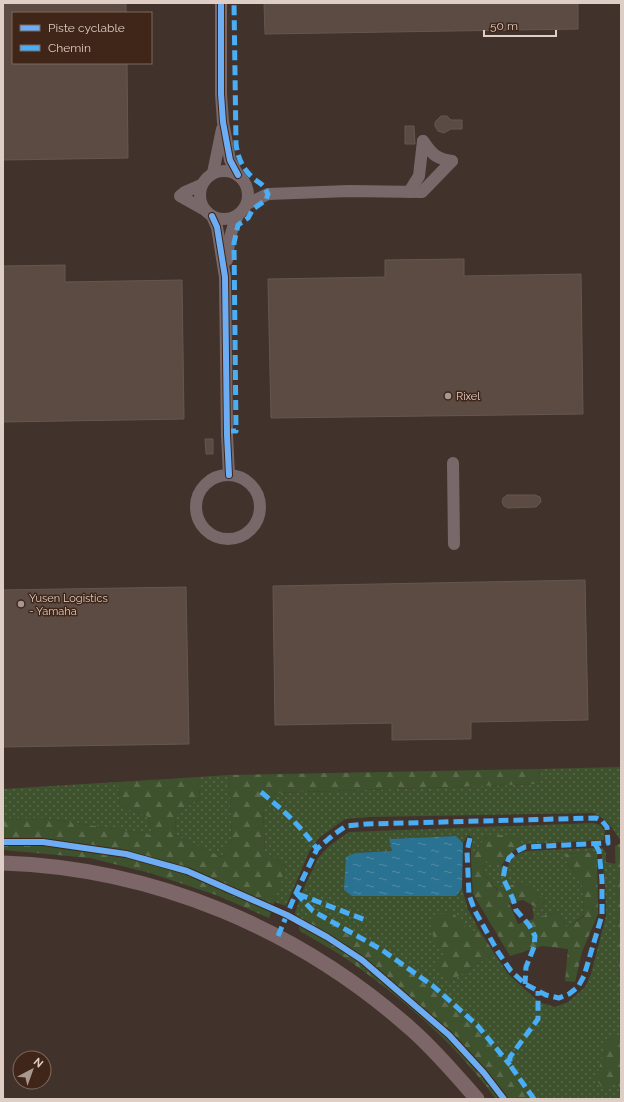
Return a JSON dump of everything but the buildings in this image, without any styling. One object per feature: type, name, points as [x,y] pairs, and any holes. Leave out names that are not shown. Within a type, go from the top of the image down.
[{"type":"main road","points":[[3,863],[84,870],[161,888],[227,912],[278,936],[326,964],[372,997],[412,1029],[452,1070],[477,1099]]},
{"type":"street","points":[[221,3],[221,94],[223,122],[230,160],[242,179],[248,194],[246,204],[232,226],[229,239],[225,277],[229,475]]},
{"type":"street","points":[[213,173],[223,122]]},
{"type":"street","points":[[225,277],[217,227],[201,203],[201,185],[204,180],[213,173],[227,170],[254,188],[268,194]]},
{"type":"street","points":[[201,185],[185,192],[180,196],[220,219],[226,219],[238,215]]},
{"type":"street","points":[[246,204],[268,194],[349,191],[409,192]]},
{"type":"street","points":[[453,463],[454,544]]},
{"type":"street","points":[[229,475],[244,479],[254,487],[261,504],[260,514],[256,525],[244,535],[230,540],[220,539],[202,527],[197,517],[196,508],[197,498],[206,484],[218,476],[229,475]]},
{"type":"green space","points":[[621,767],[621,841],[607,822],[593,813],[368,817],[345,819],[319,838],[309,852],[286,906],[274,902],[286,866],[265,852],[263,808],[276,793],[538,784],[540,769]]},
{"type":"green space","points":[[540,769],[538,784],[276,793],[263,808],[265,852],[286,866],[269,918],[216,895],[150,873],[90,858],[3,850],[3,818],[43,818],[153,835],[147,816],[120,806],[117,782],[198,777],[200,798],[176,813],[175,835],[221,857],[232,841],[229,775]]},
{"type":"green space","points":[[229,775],[232,841],[221,857],[175,835],[176,813],[200,798],[198,777]]},
{"type":"green space","points":[[117,782],[120,806],[147,816],[153,835],[43,818],[3,818],[3,789]]},
{"type":"green space","points":[[593,823],[600,825],[605,831],[604,840],[527,844],[522,846],[517,835],[487,835],[471,859],[473,838],[468,835],[463,843],[456,836],[389,839],[392,851],[355,853],[352,896],[455,896],[462,888],[468,909],[478,928],[449,954],[435,963],[451,981],[494,953],[508,974],[539,1002],[555,1007],[568,1002],[585,987],[591,974],[606,916],[602,847],[606,853],[606,862],[616,864],[619,986],[621,986],[621,1035],[607,1040],[615,1080],[620,1089],[618,1099],[534,1099],[510,1065],[475,1022],[423,978],[371,942],[314,911],[300,931],[295,913],[303,890],[318,858],[329,846],[349,832]]},
{"type":"green space","points":[[487,835],[517,835],[522,846],[510,854],[501,866],[486,860],[483,873],[497,890],[521,882],[545,899],[541,910],[523,900],[509,903],[518,924],[558,911],[567,928],[584,916],[582,879],[568,865],[564,854],[597,852],[598,914],[582,952],[575,982],[565,981],[568,949],[542,946],[510,956],[473,894],[471,859]]},
{"type":"green space","points":[[621,843],[621,986],[619,986],[615,846]]},
{"type":"green space","points":[[593,848],[597,852],[564,854],[568,865],[582,879],[584,915],[567,928],[558,911],[534,919],[532,905],[541,910],[545,899],[521,882],[498,890],[483,873],[486,860],[507,868],[514,857],[526,851]]},
{"type":"green space","points":[[450,909],[471,934],[478,928],[494,953],[451,981],[434,963],[449,954],[434,941],[430,921]]},
{"type":"green space","points":[[313,911],[371,942],[433,986],[475,1022],[510,1065],[534,1099],[496,1099],[465,1061],[413,1010],[348,960],[300,931]]},
{"type":"green space","points":[[621,1035],[621,1099],[618,1099],[620,1089],[615,1080],[606,1093],[596,1079],[607,1040]]},
{"type":"water","points":[[456,836],[463,843],[462,888],[456,896],[352,896],[344,890],[346,857],[355,853],[392,851],[389,839]]},
{"type":"marked path","points":[[227,431],[236,431],[234,243],[238,225],[248,218],[253,209],[266,200],[268,194],[263,186],[246,170],[239,158],[236,144],[234,3]]},
{"type":"marked path","points":[[261,792],[291,819],[317,849]]},
{"type":"marked path","points":[[278,936],[317,849],[346,826],[367,824],[596,818],[602,821],[607,827],[608,843],[525,847],[517,851],[509,858],[503,878],[513,899],[516,910],[529,925],[535,936],[534,947],[526,967],[525,984]]},
{"type":"marked path","points":[[470,838],[467,851],[469,895],[475,911],[498,952],[511,971],[525,984],[546,995],[559,998],[569,994],[578,987],[584,976],[602,915],[602,880],[599,851],[595,844]]},
{"type":"marked path","points":[[296,893],[313,911],[382,950],[433,986],[477,1025],[510,1065]]},
{"type":"marked path","points":[[298,894],[368,921]]},
{"type":"marked path","points":[[534,1099],[510,1065],[510,1057],[538,1019],[538,991]]},
{"type":"cycle path","points":[[221,3],[221,94],[223,122],[230,160],[238,175]]},
{"type":"cycle path","points":[[212,216],[217,227],[225,277],[229,475]]},
{"type":"cycle path","points":[[3,842],[43,842],[126,854],[187,871],[287,915],[327,937],[362,960],[449,1035],[484,1073],[504,1099]]},
{"type":"place","name":"Rixel","points":[[448,396]]},
{"type":"place","name":"Yusen Logistics - Yamaha","points":[[21,604]]}]
